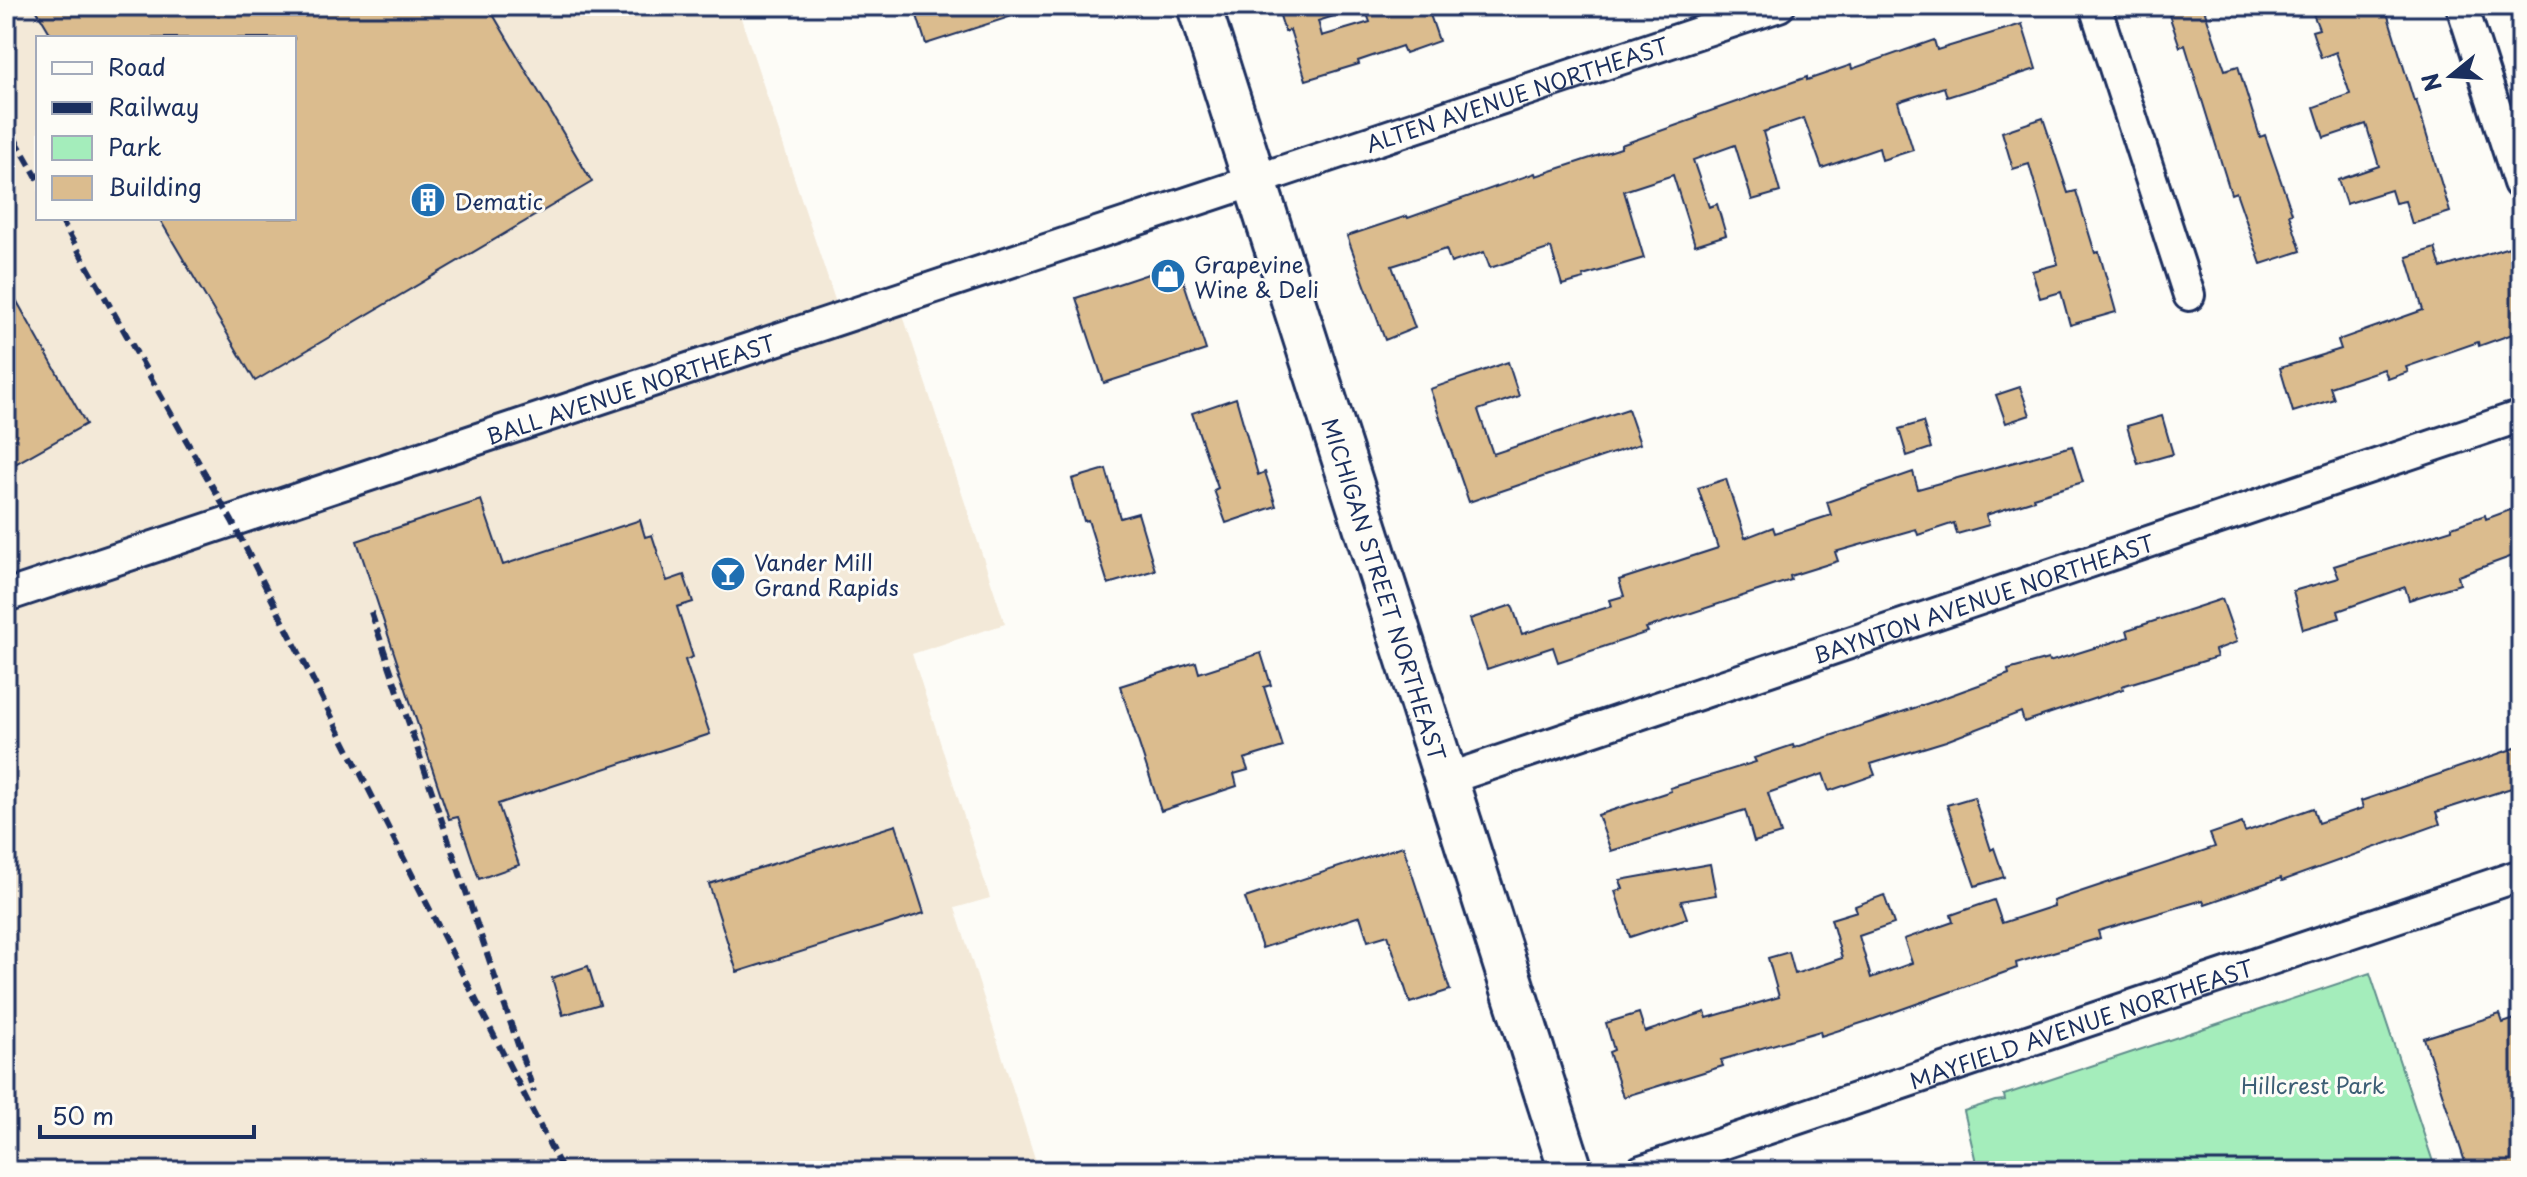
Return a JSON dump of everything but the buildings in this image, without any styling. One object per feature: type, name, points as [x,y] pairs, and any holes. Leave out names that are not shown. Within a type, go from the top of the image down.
[{"type":"main road","name":"MICHIGAN STREET NORTHEAST","points":[[1199,6],[1571,1171]]},
{"type":"street","name":"ALTEN AVENUE NORTHEAST","points":[[1255,181],[1779,6]]},
{"type":"street","points":[[2095,6],[2189,295]]},
{"type":"street","points":[[2462,6],[2519,183]]},
{"type":"street","name":"BALL AVENUE NORTHEAST","points":[[6,596],[1255,181]]},
{"type":"street","name":"BAYNTON AVENUE NORTHEAST","points":[[1447,779],[2521,416]]},
{"type":"street","name":"MAYFIELD AVENUE NORTHEAST","points":[[1641,1171],[2521,875]]},
{"type":"shaded area","points":[[6,6],[737,6],[841,318],[898,300],[1005,624],[912,654],[990,898],[955,908],[1039,1171],[6,1171]]},
{"type":"green space","name":"Hillcrest Park","points":[[2370,973],[2436,1171],[1978,1171],[1964,1111],[2005,1100],[2004,1095]]},
{"type":"railway","points":[[6,123],[36,176]]},
{"type":"railway","points":[[61,220],[232,521],[563,1171]]},
{"type":"railway","points":[[371,612],[534,1092]]},
{"type":"place","name":"Dematic","points":[[428,200]]},
{"type":"place","name":"Grapevine Wine & Deli","points":[[1168,276]]},
{"type":"place","name":"Vander Mill Grand Rapids","points":[[728,574]]}]
